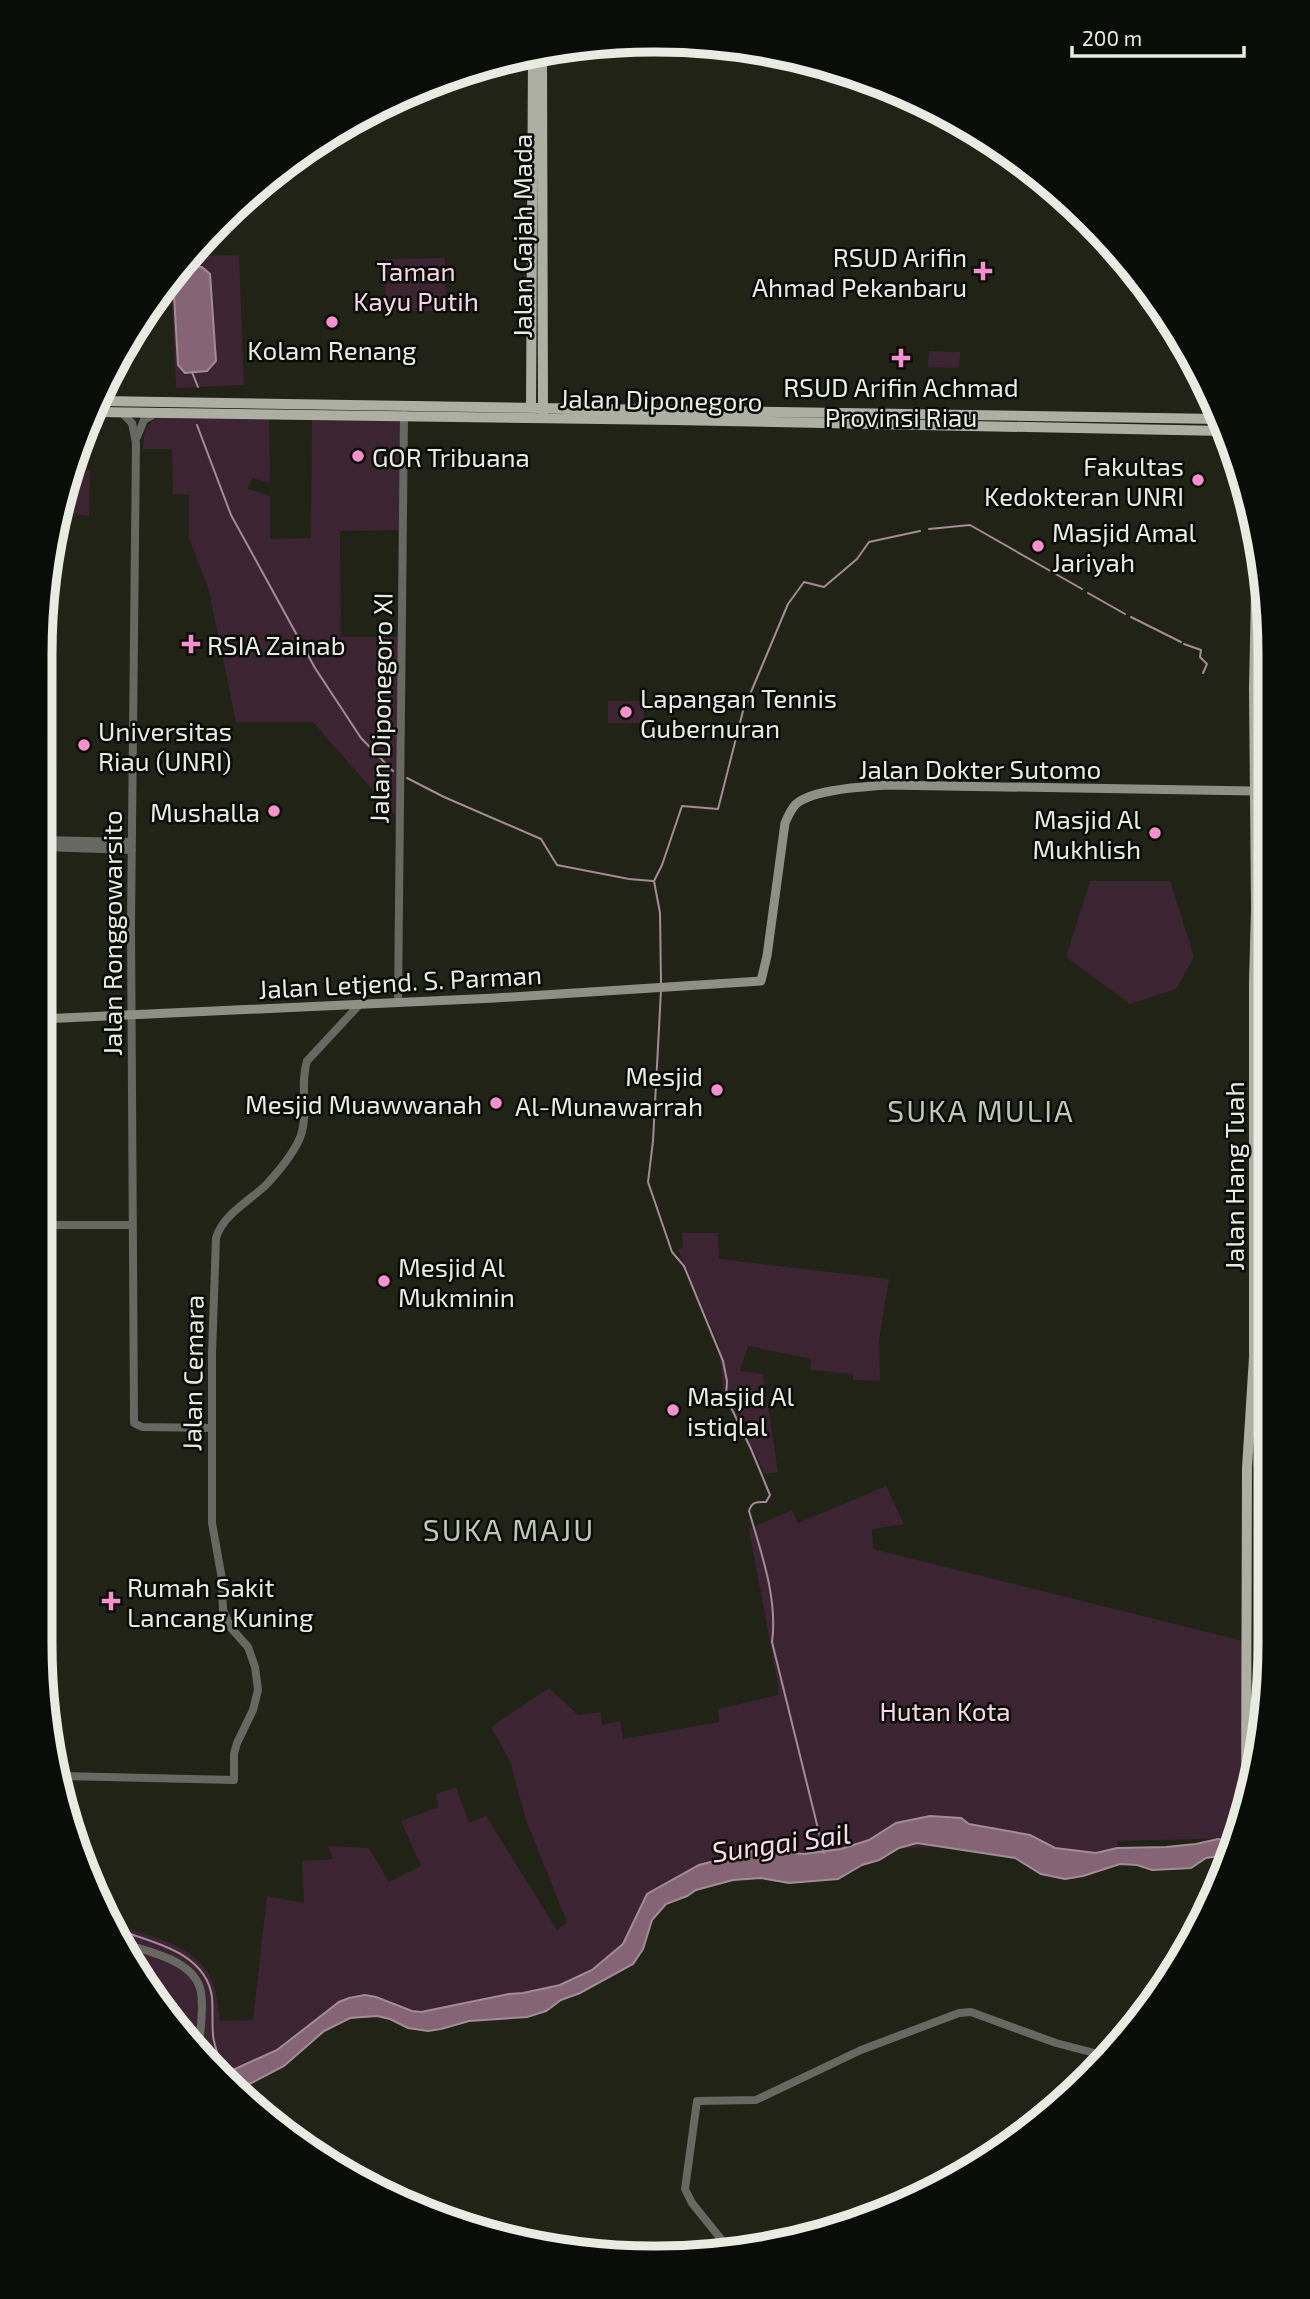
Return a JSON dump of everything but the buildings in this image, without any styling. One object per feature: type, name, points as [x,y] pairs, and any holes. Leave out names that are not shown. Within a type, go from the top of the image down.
[{"type":"main road","name":"Jalan Gajah Mada","points":[[531,413],[537,165],[536,64]]},
{"type":"main road","name":"Jalan Gajah Mada","points":[[537,165],[543,413]]},
{"type":"main road","name":"Jalan Diponegoro","points":[[109,401],[531,413]]},
{"type":"main road","name":"Jalan Diponegoro","points":[[104,412],[332,409],[404,415],[543,413],[1210,419]]},
{"type":"main road","name":"Jalan Diponegoro","points":[[543,413],[1215,431]]},
{"type":"main road","name":"Jalan Hang Tuah","points":[[1247,1756],[1247,1468],[1254,1357],[1254,599]]},
{"type":"main road","name":"Jalan Dokter Sutomo","points":[[761,981],[767,956],[785,823],[793,807],[803,799],[886,785],[1258,790]]},
{"type":"main road","name":"Jalan Letjend. S. Parman","points":[[52,1018],[761,981]]},
{"type":"street","name":"Jalan Ronggowarsito","points":[[119,412],[127,416],[132,423],[136,443],[132,846],[134,1423],[142,1427],[212,1428]]},
{"type":"street","points":[[136,443],[145,420],[157,412]]},
{"type":"street","name":"Jalan Diponegoro XI","points":[[398,1002],[404,415]]},
{"type":"street","points":[[52,840],[132,846]]},
{"type":"street","points":[[52,847],[132,846]]},
{"type":"street","name":"Jalan Cemara","points":[[67,1776],[234,1780],[234,1754],[253,1710],[258,1690],[255,1667],[248,1647],[238,1638],[223,1610],[222,1579],[212,1523],[212,1354],[217,1233],[224,1221],[268,1183],[294,1149],[303,1129],[304,1070],[307,1061],[360,1004]]},
{"type":"street","points":[[52,1225],[132,1225]]},
{"type":"street","points":[[134,1947],[183,1967],[197,1981],[201,1992],[200,2039]]},
{"type":"street","points":[[724,2242],[692,2203],[685,2189],[697,2101],[756,2100],[861,2050],[959,2013],[971,2012],[1056,2043],[1096,2054]]},
{"type":"green space","points":[[239,255],[244,385],[176,388],[172,295],[204,256]]},
{"type":"green space","name":"Taman Kayu Putih","points":[[445,258],[446,311],[386,311],[385,259]]},
{"type":"green space","points":[[929,351],[960,352],[959,368],[928,367]]},
{"type":"green space","points":[[312,414],[404,416],[403,530],[340,531],[341,637],[403,637],[399,820],[313,722],[236,722],[209,591],[189,538],[189,495],[173,494],[172,449],[143,449],[147,427],[158,418],[269,418],[270,483],[252,478],[248,489],[270,496],[270,539],[311,538]]},
{"type":"green space","points":[[81,470],[90,471],[89,516],[70,513]]},
{"type":"green space","name":"Lapangan Tennis Gubernuran","points":[[608,701],[644,701],[644,723],[608,723]]},
{"type":"green space","points":[[1090,881],[1170,881],[1194,957],[1176,989],[1130,1004],[1066,957]]},
{"type":"green space","points":[[682,1233],[718,1233],[719,1259],[889,1279],[879,1340],[880,1381],[853,1380],[853,1374],[810,1370],[811,1359],[748,1346],[740,1371],[763,1374],[778,1472],[765,1474],[723,1389],[719,1345],[678,1249],[683,1248]]},
{"type":"green space","name":"Hutan Kota","points":[[886,1486],[904,1524],[872,1529],[873,1549],[1247,1642],[1245,1767],[1226,1838],[1117,1841],[1117,1848],[1091,1853],[1045,1844],[833,1850],[804,1854],[757,1850],[699,1865],[647,1894],[623,1944],[584,1975],[568,1982],[421,2012],[371,1996],[349,1998],[277,2050],[230,2071],[177,2011],[154,1979],[124,1927],[183,1949],[204,1966],[213,1983],[220,2021],[253,2020],[267,1896],[304,1903],[302,1861],[333,1859],[328,1846],[369,1848],[389,1882],[421,1866],[401,1821],[438,1807],[436,1794],[456,1787],[469,1823],[486,1816],[557,1930],[567,1922],[526,1820],[510,1761],[491,1727],[549,1688],[578,1715],[601,1712],[602,1725],[620,1721],[623,1739],[719,1722],[718,1709],[778,1695],[749,1529],[792,1510],[798,1523]]},
{"type":"shaded area","points":[[194,267],[202,267],[210,274],[216,361],[207,371],[185,373],[178,365],[174,292]]},
{"type":"shaded area","name":"Sungai Sail","points":[[930,1816],[961,1818],[969,1824],[1030,1835],[1055,1848],[1096,1853],[1117,1848],[1166,1847],[1218,1839],[1225,1840],[1219,1856],[1206,1858],[1191,1868],[1152,1870],[1137,1865],[1120,1864],[1065,1879],[1041,1874],[1015,1858],[917,1843],[899,1848],[838,1879],[789,1883],[761,1878],[733,1880],[696,1890],[666,1904],[652,1920],[643,1949],[633,1964],[580,1993],[561,2000],[546,2011],[527,2017],[469,2021],[428,2031],[408,2028],[377,2016],[350,2018],[324,2031],[284,2066],[246,2086],[230,2071],[277,2050],[339,2002],[349,1998],[365,1995],[376,1997],[421,2012],[560,1985],[592,1970],[623,1944],[647,1894],[699,1865],[757,1850],[804,1854],[841,1849],[869,1840],[896,1823]]},
{"type":"waterway","points":[[192,372],[198,387]]},
{"type":"waterway","points":[[197,425],[231,515],[315,668],[361,738],[393,771]]},
{"type":"waterway","points":[[929,529],[970,525],[1082,589]]},
{"type":"waterway","points":[[661,984],[660,913],[654,881],[682,806],[718,809],[743,711],[788,604],[804,582],[824,587],[857,559],[869,542],[920,531]]},
{"type":"waterway","points":[[1088,593],[1125,614]]},
{"type":"waterway","points":[[1131,617],[1181,642]]},
{"type":"waterway","points":[[1184,644],[1201,650],[1200,657],[1207,664],[1203,673]]},
{"type":"waterway","points":[[407,778],[541,839],[557,865],[653,881]]},
{"type":"waterway","points":[[661,990],[653,1141],[648,1182],[672,1252],[684,1266],[723,1361],[727,1381],[726,1397],[770,1495],[766,1502],[753,1504],[749,1511],[771,1592],[772,1642],[824,1853]]},
{"type":"waterway","points":[[127,1933],[177,1952],[200,1970],[208,1982],[212,1997],[214,2040],[220,2060]]},
{"type":"place","name":"RSUD Arifin Ahmad Pekanbaru","points":[[983,271]]},
{"type":"place","name":"Kolam Renang","points":[[332,322]]},
{"type":"place","name":"RSUD Arifin Achmad Provinsi Riau","points":[[901,358]]},
{"type":"place","name":"GOR Tribuana","points":[[358,456]]},
{"type":"place","name":"Fakultas Kedokteran UNRI","points":[[1198,480]]},
{"type":"place","name":"Masjid Amal Jariyah","points":[[1038,546]]},
{"type":"place","name":"RSIA Zainab","points":[[191,644]]},
{"type":"place","name":"Lapangan Tennis Gubernuran","points":[[626,712]]},
{"type":"place","name":"Universitas Riau (UNRI)","points":[[84,745]]},
{"type":"place","name":"Mushalla","points":[[274,811]]},
{"type":"place","name":"Masjid Al Mukhlish","points":[[1155,833]]},
{"type":"place","name":"Mesjid Al-Munawarrah","points":[[717,1090]]},
{"type":"place","name":"Mesjid Muawwanah","points":[[496,1103]]},
{"type":"place","name":"Mesjid Al Mukminin","points":[[384,1281]]},
{"type":"place","name":"Masjid Al istiqlal","points":[[673,1410]]},
{"type":"place","name":"Rumah Sakit Lancang Kuning","points":[[111,1601]]},
{"type":"district","name":"SUKA MULIA","points":[[981,1110]]},
{"type":"district","name":"SUKA MAJU","points":[[509,1529]]}]
